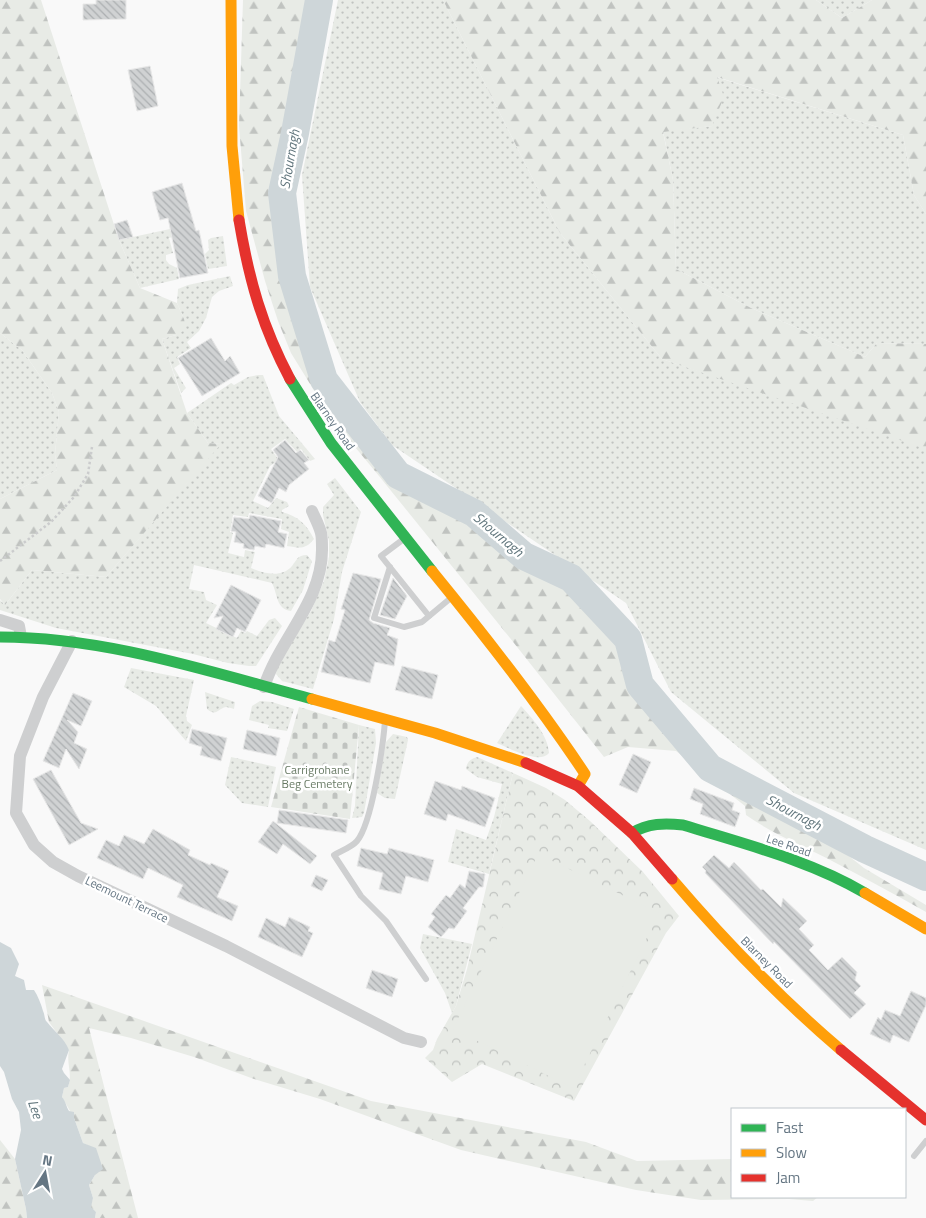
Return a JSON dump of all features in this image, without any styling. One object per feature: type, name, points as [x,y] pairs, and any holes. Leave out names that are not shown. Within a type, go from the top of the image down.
[{"type":"main road","name":"Blarney Road","points":[[231,0],[230,100],[232,155],[240,228],[253,292],[269,337],[298,395],[330,444],[453,596],[562,738],[585,774],[578,786]]},
{"type":"main road","name":"Blarney Road","points":[[0,637],[72,641],[175,662],[495,752],[541,769],[578,786],[632,833],[715,930],[788,1002],[831,1041],[926,1120]]},
{"type":"main road","name":"Lee Road","points":[[632,833],[642,827],[666,823],[683,825],[743,844],[845,881],[926,929]]},
{"type":"street","points":[[264,686],[271,668],[310,600],[318,579],[322,556],[321,534],[312,511]]},
{"type":"street","points":[[0,620],[18,626],[21,637]]},
{"type":"street","name":"Leemount Terrace","points":[[72,641],[44,697],[20,756],[16,813],[34,844],[53,862],[78,876],[226,946],[404,1038],[421,1042]]},
{"type":"lane","points":[[405,538],[381,556],[429,616]]},
{"type":"lane","points":[[390,567],[374,618],[404,627],[422,622],[453,596]]},
{"type":"lane","points":[[385,720],[383,746],[366,827],[356,842],[334,855],[361,896],[386,921],[426,979]]},
{"type":"lane","points":[[914,1156],[926,1142]]},
{"type":"path","points":[[0,561],[51,522],[74,497],[88,474],[92,447]]},
{"type":"green space","points":[[0,0],[41,0],[119,240],[140,288],[177,303],[184,319],[186,329],[176,335],[162,339],[187,413],[208,443],[221,444],[106,577],[32,570],[5,605],[0,599],[0,499],[57,470],[55,454],[59,412],[52,393],[22,350],[0,333]]},
{"type":"green space","points":[[243,0],[314,0],[279,185],[276,222],[318,378],[393,475],[448,509],[497,543],[531,570],[567,584],[623,641],[637,686],[670,731],[708,769],[835,845],[864,868],[926,905],[926,912],[823,856],[778,834],[746,815],[745,806],[676,751],[628,747],[604,757],[331,418],[291,353],[265,281],[246,211],[239,126]]},
{"type":"green space","points":[[338,0],[443,0],[560,233],[662,359],[926,445],[926,850],[794,793],[671,692],[626,603],[392,445],[360,402],[310,287],[302,175]]},
{"type":"green space","points":[[443,0],[816,0],[842,18],[872,0],[926,0],[926,214],[914,195],[903,135],[717,77],[724,97],[712,126],[663,132],[673,180],[676,269],[751,308],[865,357],[877,343],[926,344],[926,449],[662,359],[560,233]]},
{"type":"green space","points":[[816,0],[872,0],[842,18]]},
{"type":"green space","points":[[716,77],[903,135],[914,195],[926,214],[926,344],[877,343],[865,357],[751,308],[676,269],[673,180],[663,131],[712,126]]},
{"type":"green space","points":[[193,224],[195,231],[169,238],[173,253],[166,255],[166,260],[177,268],[179,279],[140,288],[119,240]]},
{"type":"green space","points":[[223,236],[227,266],[208,269],[205,254],[209,250],[208,240]]},
{"type":"green space","points":[[230,276],[233,286],[219,291],[212,297],[206,318],[199,331],[187,342],[191,348],[177,357],[180,364],[174,368],[186,388],[181,393],[162,339],[176,335],[184,319],[177,303],[178,289]]},
{"type":"green space","points":[[0,333],[22,350],[52,393],[59,412],[55,454],[57,470],[0,499]]},
{"type":"green space","points":[[263,375],[279,416],[315,459],[310,461],[301,449],[297,452],[285,439],[271,449],[279,460],[270,466],[253,501],[268,508],[276,498],[287,502],[289,506],[282,510],[282,512],[293,516],[301,522],[314,539],[308,545],[302,547],[287,546],[289,532],[281,529],[282,519],[249,513],[248,517],[233,515],[230,532],[233,533],[228,553],[244,557],[245,550],[255,552],[251,568],[273,574],[288,570],[299,557],[307,555],[312,561],[303,590],[291,611],[286,610],[278,601],[272,583],[194,565],[189,589],[204,592],[206,600],[217,605],[206,623],[237,638],[241,631],[245,633],[247,631],[257,636],[269,620],[275,618],[282,626],[256,666],[228,663],[193,654],[56,628],[0,610],[0,600],[5,605],[32,570],[106,577],[220,444],[208,443],[187,413],[231,383],[234,385],[248,377]]},
{"type":"green space","points":[[335,478],[361,512],[342,572],[334,619],[313,689],[282,681],[276,674],[278,665],[311,611],[324,581],[329,557],[329,541],[323,507],[334,495],[327,484]]},
{"type":"green space","points":[[131,668],[194,680],[186,716],[187,721],[192,725],[186,741],[156,706],[124,687]]},
{"type":"green space","points":[[205,692],[235,702],[234,709],[226,707],[215,712],[210,711],[207,709]]},
{"type":"green space","points":[[260,701],[272,702],[294,709],[287,731],[268,728],[269,725],[249,720],[252,706]]},
{"type":"green space","points":[[521,706],[539,727],[546,740],[549,753],[544,756],[531,756],[516,752],[497,743]]},
{"type":"green space","name":"Carrigrohane Beg Cemetery","points":[[299,707],[359,725],[350,819],[271,807]]},
{"type":"green space","points":[[359,725],[375,729],[376,743],[364,813],[362,817],[352,818],[355,806]]},
{"type":"green space","points":[[393,734],[407,737],[408,740],[395,799],[385,798],[377,793],[386,742]]},
{"type":"green space","points":[[231,757],[276,767],[268,807],[242,803],[225,785]]},
{"type":"green space","points":[[477,757],[513,773],[489,874],[448,862],[456,829],[486,840],[494,817],[502,784],[477,777],[466,769],[469,761]]},
{"type":"green space","points":[[513,773],[546,788],[565,800],[590,821],[643,872],[679,916],[666,933],[574,1101],[482,1064],[452,1082],[425,1058],[433,1050],[437,1039],[456,1006],[467,969]]},
{"type":"green space","points":[[538,854],[659,913],[573,1088],[453,1029]]},
{"type":"green space","points":[[423,934],[472,944],[456,1006],[452,1013],[445,993],[420,948]]},
{"type":"green space","points":[[42,985],[371,1101],[586,1142],[637,1161],[731,1159],[731,1198],[817,1198],[813,1201],[789,1199],[701,1200],[636,1190],[461,1150],[320,1099],[254,1079],[194,1057],[131,1038],[89,1028],[138,1218],[95,1218],[96,1212],[90,1207],[93,1198],[89,1185],[95,1175],[91,1147],[83,1143],[74,1118],[62,1097],[64,1088],[68,1087],[69,1082],[69,1050],[49,1022]]},
{"type":"green space","points":[[0,1140],[15,1159],[27,1218],[0,1218]]},
{"type":"water","name":"Lee","points":[[0,942],[11,948],[19,964],[15,976],[24,980],[26,990],[34,990],[46,1021],[62,1038],[69,1050],[62,1069],[70,1080],[68,1087],[64,1088],[62,1097],[69,1111],[74,1112],[74,1118],[83,1143],[96,1148],[103,1169],[95,1175],[89,1185],[93,1198],[91,1207],[96,1212],[95,1218],[27,1218],[15,1159],[21,1130],[19,1112],[12,1099],[4,1072],[0,1066]]},
{"type":"building","points":[[96,0],[126,0],[126,19],[83,20],[83,4],[96,4]]},
{"type":"building","points":[[150,66],[158,106],[137,111],[128,70]]},
{"type":"building","points":[[182,183],[196,231],[199,230],[208,273],[180,278],[168,218],[160,220],[152,192]]},
{"type":"building","points":[[127,220],[133,237],[119,240],[114,224]]},
{"type":"building","points":[[211,338],[225,361],[230,356],[240,373],[202,396],[178,358]]},
{"type":"building","points":[[285,440],[296,453],[300,450],[309,460],[304,463],[309,469],[289,485],[286,492],[279,488],[272,503],[258,496],[278,457],[273,450]]},
{"type":"building","points":[[250,515],[281,521],[278,532],[287,534],[284,548],[266,544],[265,548],[255,546],[254,550],[243,548],[244,544],[234,542],[236,532],[231,531],[234,517],[249,519]]},
{"type":"building","points":[[353,573],[381,579],[369,620],[390,628],[387,635],[398,639],[394,666],[375,662],[370,683],[321,672],[329,640],[335,642],[345,610],[341,609]]},
{"type":"building","points":[[393,578],[407,596],[395,619],[380,615]]},
{"type":"building","points":[[231,585],[261,600],[245,632],[237,628],[233,637],[216,629],[223,616],[214,618]]},
{"type":"building","points":[[402,666],[438,675],[432,699],[395,690]]},
{"type":"building","points":[[73,693],[92,701],[81,726],[67,720],[78,732],[74,743],[87,749],[79,769],[66,749],[59,768],[43,761]]},
{"type":"building","points":[[192,729],[227,738],[221,761],[200,755],[202,747],[189,743]]},
{"type":"building","points":[[247,730],[280,738],[276,756],[243,749]]},
{"type":"building","points":[[633,754],[651,762],[637,793],[619,785]]},
{"type":"building","points":[[51,770],[81,823],[98,829],[69,845],[33,779]]},
{"type":"building","points":[[435,781],[461,790],[462,786],[495,798],[485,827],[448,814],[446,821],[424,814]]},
{"type":"building","points":[[694,788],[734,803],[732,810],[740,813],[735,827],[700,814],[703,804],[690,799]]},
{"type":"building","points":[[279,810],[348,820],[346,833],[277,823]]},
{"type":"building","points":[[273,821],[317,856],[310,864],[283,844],[277,854],[258,842]]},
{"type":"building","points":[[153,829],[190,850],[188,855],[229,871],[217,897],[238,906],[232,921],[177,897],[183,885],[148,868],[143,879],[97,858],[106,840],[119,846],[124,835],[144,844]]},
{"type":"building","points":[[361,848],[387,854],[389,848],[434,860],[428,882],[406,876],[401,894],[379,889],[383,873],[357,866]]},
{"type":"building","points":[[714,855],[729,868],[734,862],[761,890],[763,889],[781,907],[783,898],[807,921],[799,929],[814,945],[809,950],[828,970],[842,957],[857,972],[855,980],[861,986],[854,993],[866,1004],[850,1019],[774,942],[773,944],[705,873],[706,871],[702,867]]},
{"type":"building","points":[[469,871],[485,874],[483,887],[479,887],[463,908],[467,911],[454,929],[449,928],[441,937],[428,927],[435,917],[431,914],[446,895],[450,898],[460,884],[465,888]]},
{"type":"building","points":[[316,875],[328,880],[322,891],[311,886]]},
{"type":"building","points":[[289,917],[310,927],[308,931],[313,933],[302,957],[258,937],[266,918],[285,927]]},
{"type":"building","points":[[372,970],[398,979],[392,997],[366,988]]},
{"type":"building","points":[[911,991],[926,998],[926,1005],[909,1042],[893,1035],[890,1043],[870,1034],[878,1017],[881,1020],[885,1010],[900,1016]]},
{"type":"waterway","name":"Shournagh","points":[[319,0],[282,193],[292,276],[324,380],[398,475],[474,513],[524,556],[571,578],[628,639],[640,685],[710,768],[865,849],[926,877]]},
{"type":"traffic: fast","points":[[290,379],[331,443],[432,571]]},
{"type":"traffic: fast","points":[[0,637],[40,639],[118,649],[312,699]]},
{"type":"traffic: fast","points":[[632,833],[644,827],[657,824],[683,825],[799,862],[844,881],[865,893]]},
{"type":"traffic: slow","points":[[231,0],[232,146],[239,220]]},
{"type":"traffic: slow","points":[[432,571],[511,671],[585,774],[578,786]]},
{"type":"traffic: slow","points":[[312,699],[435,733],[526,763]]},
{"type":"traffic: slow","points":[[672,879],[753,968],[841,1050]]},
{"type":"traffic: slow","points":[[865,893],[926,929]]},
{"type":"traffic: jam","points":[[239,220],[247,263],[264,321],[290,379]]},
{"type":"traffic: jam","points":[[526,763],[578,786],[632,833],[672,879]]},
{"type":"traffic: jam","points":[[841,1050],[926,1120]]}]
